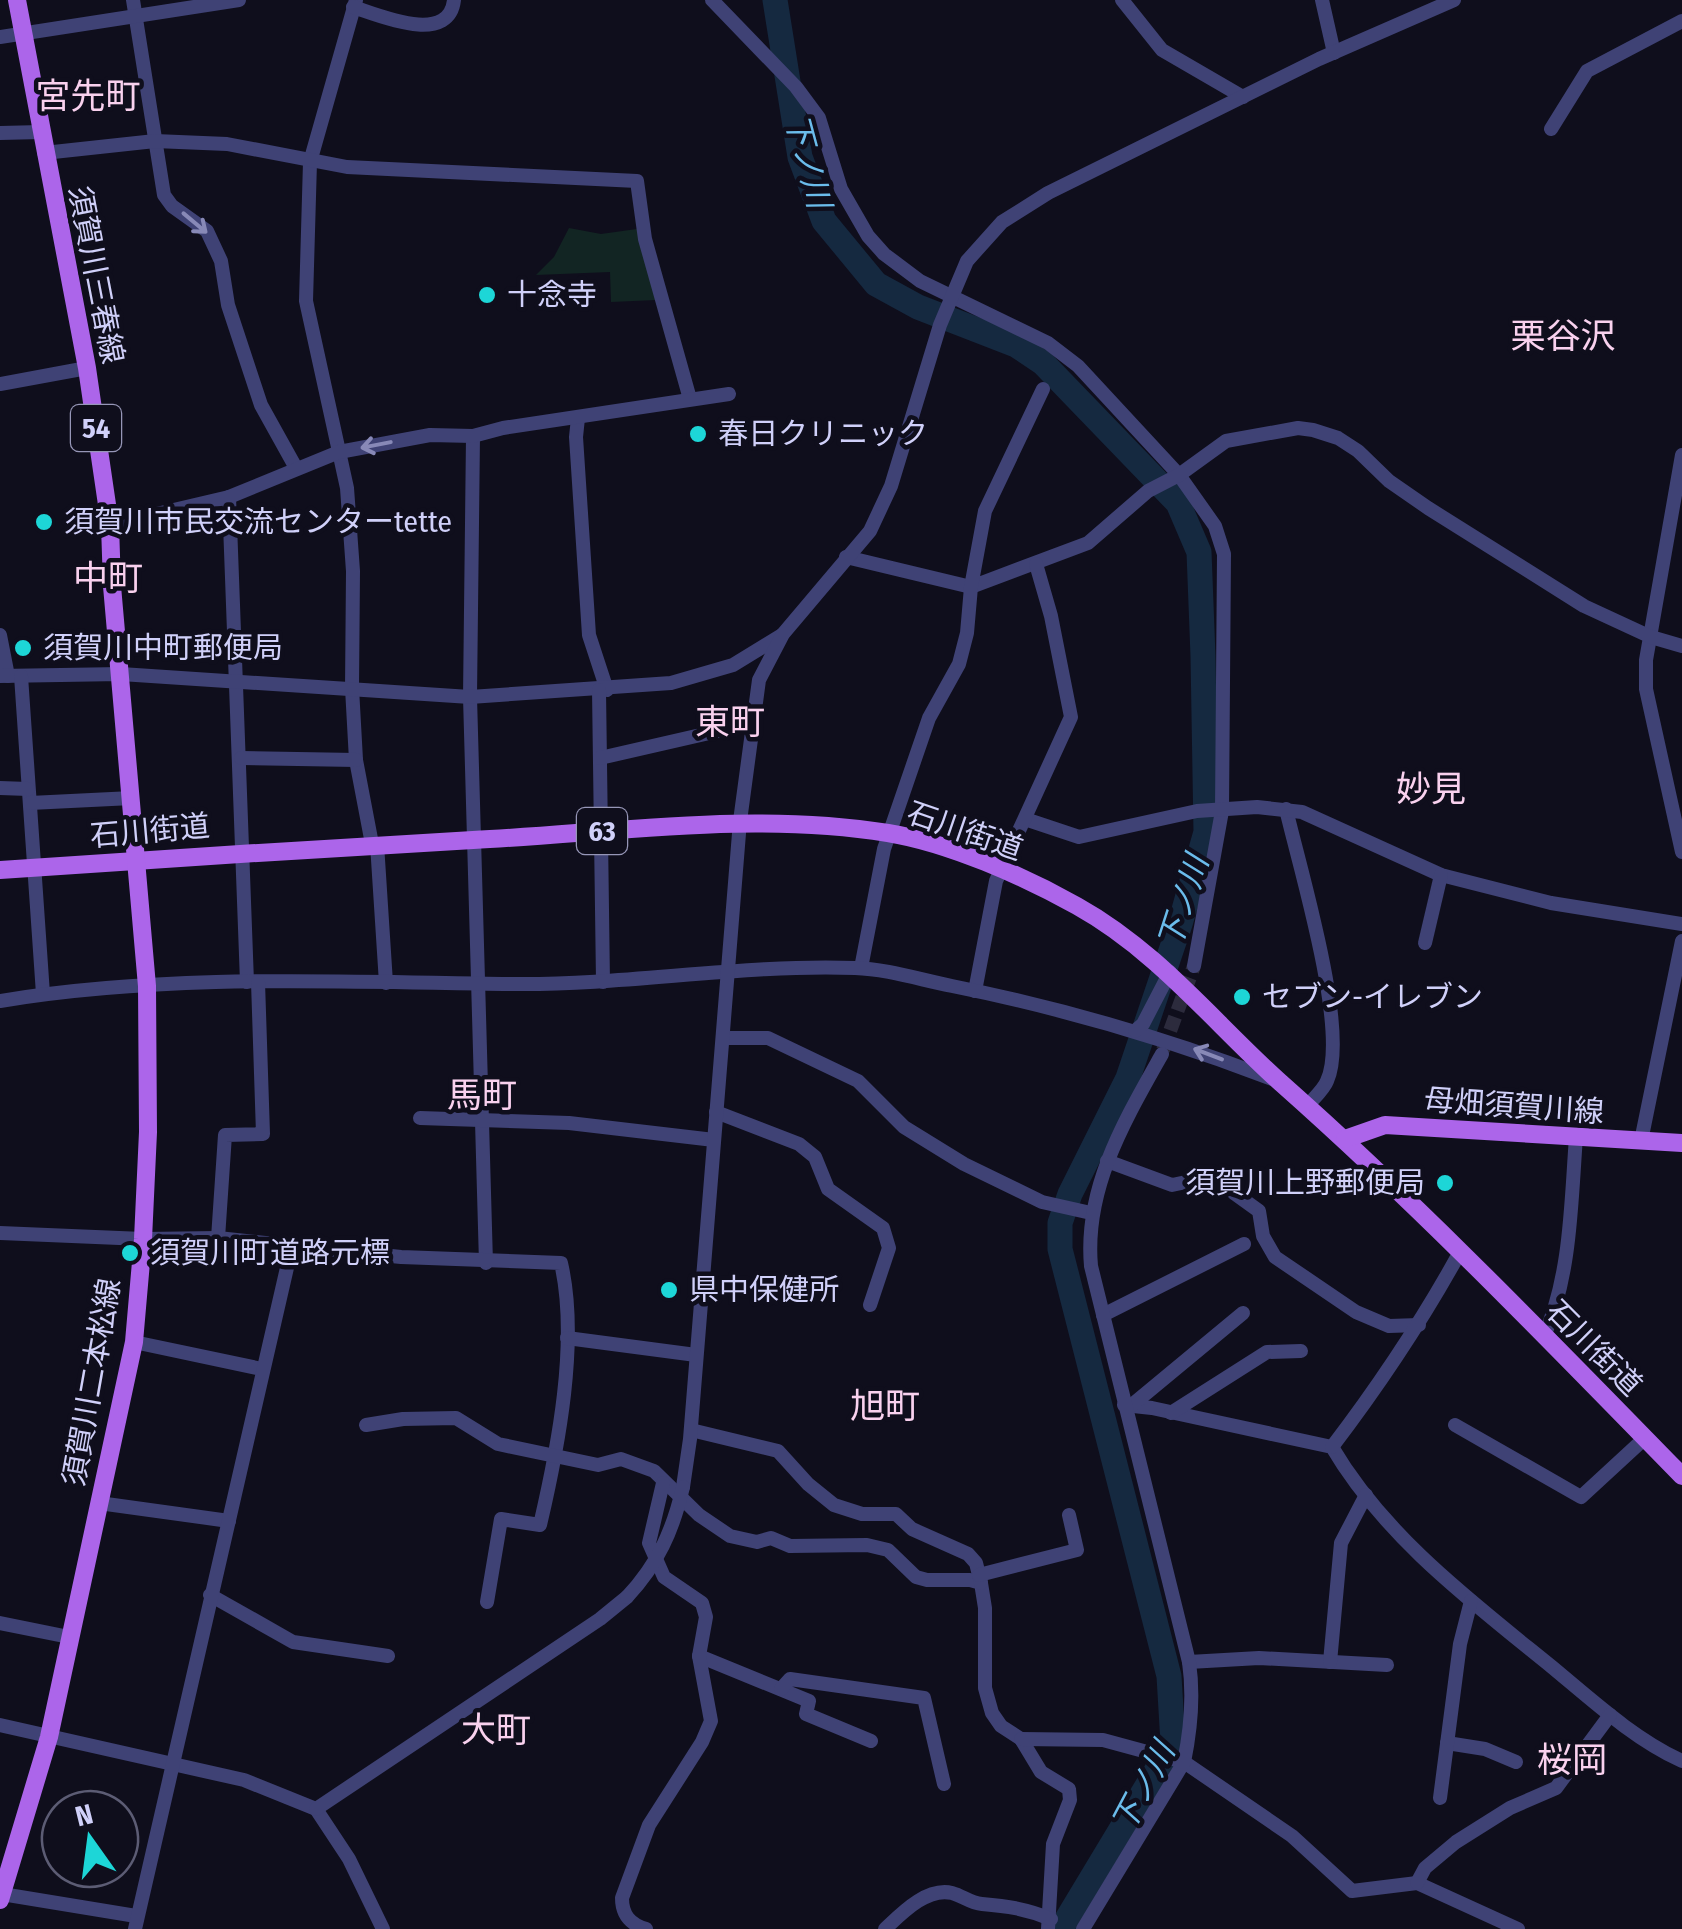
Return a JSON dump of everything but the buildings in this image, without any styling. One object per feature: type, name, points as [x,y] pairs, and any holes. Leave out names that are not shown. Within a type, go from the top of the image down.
[{"type":"main road","name":"須賀川三春線","points":[[18,0],[87,368],[110,524],[136,860]]},
{"type":"main road","name":"石川街道","points":[[0,870],[740,821],[890,834],[941,847],[1080,908],[1170,972],[1460,1252],[1682,1476]]},
{"type":"main road","name":"須賀川二本松線","points":[[1,1897],[50,1737],[134,1342],[148,1132],[148,986],[136,860]]},
{"type":"main road","name":"母畑須賀川線","points":[[1345,1139],[1385,1125],[1682,1143]]},
{"type":"street","points":[[133,0],[164,195],[172,206],[207,231],[221,261],[228,304],[261,405],[296,468]]},
{"type":"street","points":[[0,37],[239,0]]},
{"type":"street","points":[[386,983],[375,844],[356,760],[353,571],[347,488],[306,300],[310,162],[354,3],[405,23],[430,25],[445,18],[454,0]]},
{"type":"street","points":[[712,0],[820,118],[841,189],[868,236],[884,254],[920,281],[1048,343],[1078,366],[1180,475],[1215,526],[1224,554],[1222,811],[1194,966]]},
{"type":"street","points":[[1122,0],[1162,50],[1243,96]]},
{"type":"street","points":[[1322,0],[1334,53]]},
{"type":"street","points":[[316,1808],[628,1597],[667,1542],[683,1487],[691,1434],[726,970],[759,680],[783,634],[870,531],[891,486],[940,325],[967,262],[1002,222],[1048,193],[1243,96],[1454,0]]},
{"type":"street","points":[[1551,129],[1587,71],[1682,21]]},
{"type":"street","points":[[0,133],[40,132]]},
{"type":"street","points":[[44,153],[155,140],[227,144],[347,167],[637,181],[645,239],[690,399]]},
{"type":"street","points":[[0,384],[87,368]]},
{"type":"street","points":[[861,968],[884,848],[929,718],[959,664],[968,633],[971,587],[986,511],[1043,390]]},
{"type":"street","points":[[110,524],[229,497],[339,452],[430,435],[473,436],[729,394]]},
{"type":"street","points":[[578,418],[589,634],[603,690],[603,982]]},
{"type":"street","points":[[846,557],[971,587],[1088,543],[1148,491],[1180,475],[1226,440],[1298,428],[1324,433],[1358,451],[1389,481],[1584,606],[1651,637],[1682,646]]},
{"type":"street","points":[[473,436],[470,697],[486,1262]]},
{"type":"street","points":[[1682,455],[1646,689],[1682,852]]},
{"type":"street","points":[[218,1238],[225,1135],[263,1134],[242,851],[229,497]]},
{"type":"street","points":[[975,990],[1000,871],[1071,717],[1051,616],[1036,564]]},
{"type":"street","points":[[10,676],[121,674],[236,679],[470,697],[603,690],[671,684],[732,666],[783,634]]},
{"type":"street","points":[[0,635],[29,796],[43,994]]},
{"type":"street","points":[[600,758],[753,723]]},
{"type":"street","points":[[241,758],[356,760]]},
{"type":"street","points":[[0,788],[29,796],[132,798]]},
{"type":"street","points":[[1286,809],[1327,982],[1333,1032],[1328,1080],[1308,1105]]},
{"type":"street","points":[[1026,820],[1080,837],[1196,811],[1286,809],[1302,812],[1440,875],[1551,904],[1682,924]]},
{"type":"street","points":[[1426,943],[1440,875]]},
{"type":"street","points":[[1642,1141],[1682,941]]},
{"type":"street","points":[[0,1001],[148,986],[253,982],[603,982],[726,970],[861,968],[975,990],[1135,1031],[1280,1082]]},
{"type":"street","points":[[1135,1031],[1143,1024],[1170,972]]},
{"type":"street","points":[[723,1038],[768,1038],[858,1081],[904,1128],[964,1164],[1042,1202],[1091,1213]]},
{"type":"street","points":[[1083,1929],[1180,1760],[1191,1731],[1189,1662],[1091,1266],[1091,1213],[1108,1161],[1162,1054]]},
{"type":"street","points":[[716,1112],[798,1144],[815,1157],[828,1189],[884,1228],[889,1248],[870,1305]]},
{"type":"street","points":[[420,1118],[570,1123],[714,1140]]},
{"type":"street","points":[[1544,1336],[1552,1318],[1569,1229],[1576,1137]]},
{"type":"street","points":[[1108,1161],[1172,1185],[1219,1176],[1234,1194],[1260,1211],[1263,1236],[1274,1257],[1356,1312],[1389,1326],[1419,1325]]},
{"type":"street","points":[[0,1233],[143,1240],[218,1238],[486,1262],[561,1263],[566,1284],[567,1338],[556,1456],[540,1525],[501,1519],[487,1602]]},
{"type":"street","points":[[1102,1315],[1244,1244]]},
{"type":"street","points":[[1,1897],[136,1922],[292,1246]]},
{"type":"street","points":[[1332,1446],[1377,1389],[1460,1252]]},
{"type":"street","points":[[1128,1405],[1243,1313]]},
{"type":"street","points":[[567,1338],[696,1354]]},
{"type":"street","points":[[134,1342],[262,1369]]},
{"type":"street","points":[[1171,1412],[1267,1352],[1302,1351]]},
{"type":"street","points":[[1128,1405],[1332,1446],[1366,1496],[1399,1534],[1471,1602],[1610,1715],[1682,1762]]},
{"type":"street","points":[[366,1424],[456,1418],[498,1444],[598,1465],[621,1459],[654,1472],[700,1515],[730,1536],[758,1542],[770,1538],[790,1546],[866,1545],[888,1550],[916,1577],[928,1580],[980,1579],[1077,1550],[1069,1515]]},
{"type":"street","points":[[1455,1425],[1581,1497],[1645,1438]]},
{"type":"street","points":[[691,1434],[778,1452],[834,1505],[862,1514],[896,1514],[912,1528],[968,1554],[976,1564],[986,1608],[985,1688],[992,1713],[1001,1726],[1021,1739],[1042,1772],[1069,1790],[1070,1800],[1054,1844],[1049,1924],[1011,1905],[970,1902],[952,1893],[934,1894],[915,1903],[885,1929]]},
{"type":"street","points":[[646,1929],[627,1918],[622,1898],[649,1826],[711,1721],[699,1656],[706,1617],[702,1603],[664,1577],[649,1542],[663,1483]]},
{"type":"street","points":[[1330,1662],[1341,1542],[1366,1496]]},
{"type":"street","points":[[99,1503],[230,1520]]},
{"type":"street","points":[[210,1595],[292,1642],[388,1656]]},
{"type":"street","points":[[1440,1798],[1460,1644],[1471,1602]]},
{"type":"street","points":[[0,1623],[69,1637]]},
{"type":"street","points":[[699,1656],[809,1700],[806,1714],[871,1741]]},
{"type":"street","points":[[1189,1662],[1259,1658],[1387,1665]]},
{"type":"street","points":[[781,1689],[790,1679],[924,1698],[944,1784]]},
{"type":"street","points":[[1417,1882],[1424,1868],[1456,1842],[1510,1808],[1556,1788],[1610,1715]]},
{"type":"street","points":[[0,1725],[244,1780],[316,1808],[349,1859],[383,1929]]},
{"type":"street","points":[[1021,1739],[1103,1740],[1180,1760],[1292,1836],[1352,1891],[1417,1882],[1518,1929]]},
{"type":"street","points":[[1447,1743],[1485,1749],[1516,1762]]},
{"type":"green space","points":[[569,228],[601,234],[644,228],[656,300],[611,302],[610,272],[536,275],[554,257]]},
{"type":"waterway","name":"下ノ川","points":[[775,0],[800,157],[824,221],[876,284],[918,307],[1016,345],[1043,363],[1178,503],[1199,552],[1206,832],[1180,924],[1128,1078],[1070,1194],[1060,1223],[1060,1249],[1169,1676],[1173,1743],[1061,1929]]},
{"type":"tunnel","points":[[1163,1050],[1194,966]]},
{"type":"place","name":"十念寺","points":[[487,295]]},
{"type":"place","name":"春日クリニック","points":[[698,434]]},
{"type":"place","name":"須賀川市民交流センターtette","points":[[44,522]]},
{"type":"place","name":"須賀川中町郵便局","points":[[23,648]]},
{"type":"place","name":"セブン-イレブン","points":[[1242,997]]},
{"type":"place","name":"須賀川上野郵便局","points":[[1445,1183]]},
{"type":"place","name":"須賀川町道路元標","points":[[130,1253]]},
{"type":"place","name":"県中保健所","points":[[669,1290]]},
{"type":"district","name":"宮先町","points":[[88,96]]},
{"type":"district","name":"栗谷沢","points":[[1563,336]]},
{"type":"district","name":"中町","points":[[108,578]]},
{"type":"district","name":"東町","points":[[730,722]]},
{"type":"district","name":"妙見","points":[[1431,789]]},
{"type":"district","name":"馬町","points":[[482,1095]]},
{"type":"district","name":"旭町","points":[[885,1406]]},
{"type":"district","name":"大町","points":[[496,1730]]},
{"type":"district","name":"桜岡","points":[[1572,1760]]}]
